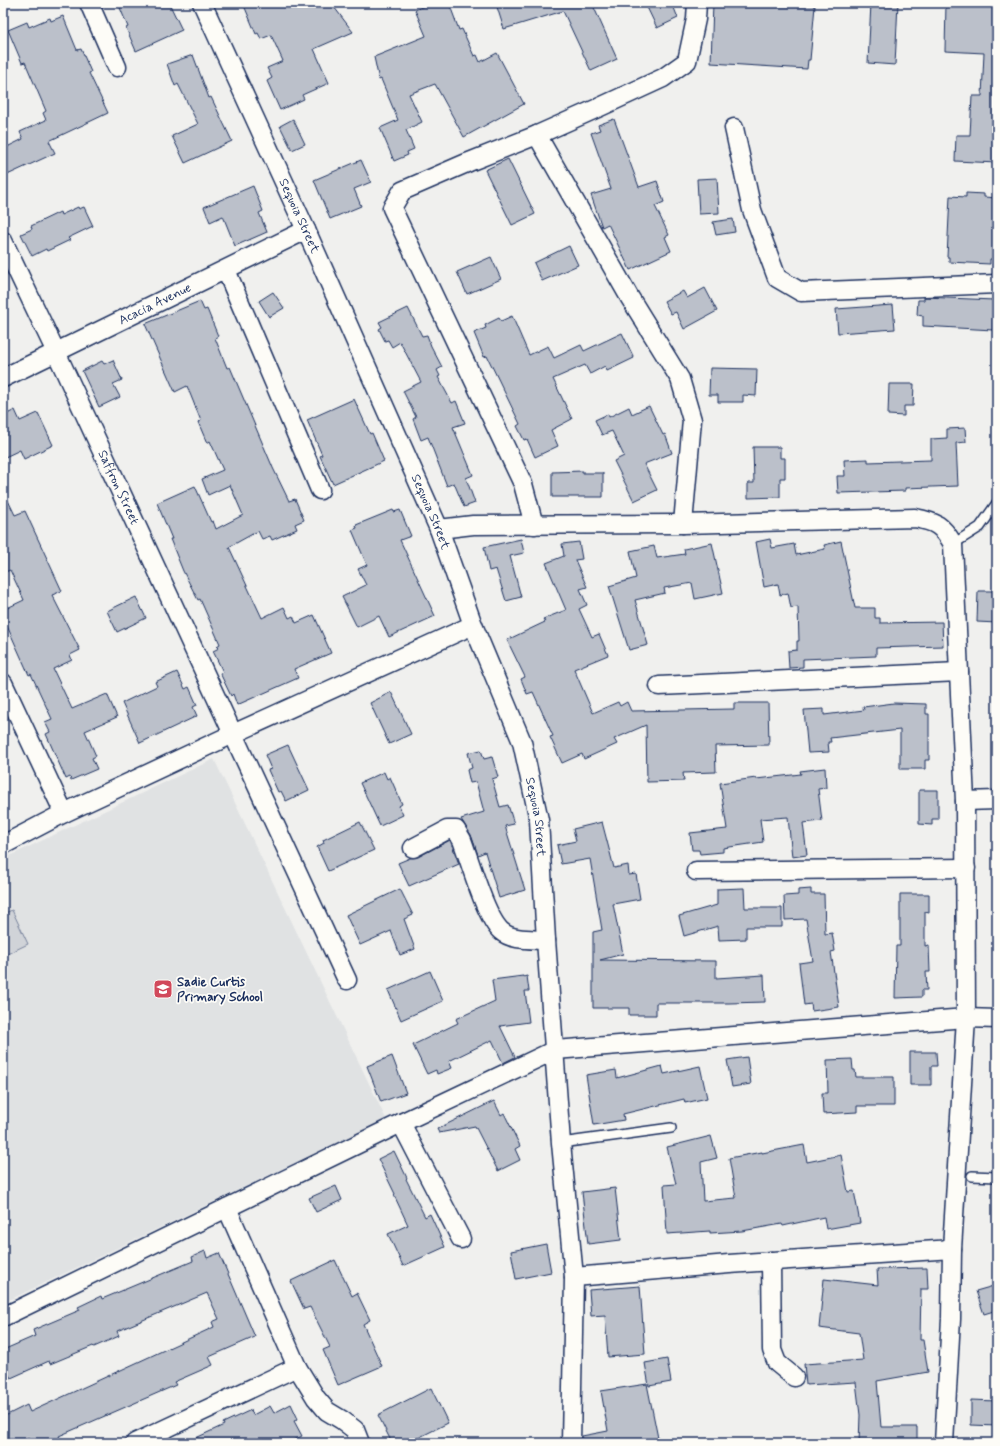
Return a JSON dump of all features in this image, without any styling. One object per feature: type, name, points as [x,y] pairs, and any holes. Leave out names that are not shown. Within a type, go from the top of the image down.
[{"type":"street","points":[[89,3],[117,67]]},
{"type":"street","name":"Sequoia Street","points":[[202,3],[306,230],[439,529],[473,625],[522,742],[539,820],[561,1143],[574,1278],[571,1443]]},
{"type":"street","points":[[534,525],[523,484],[392,208],[402,191],[536,135],[663,78],[687,61],[698,3]]},
{"type":"street","points":[[734,128],[752,210],[777,278],[800,292],[997,284]]},
{"type":"street","points":[[536,135],[630,298],[680,379],[692,420],[682,524]]},
{"type":"street","name":"Acacia Avenue","points":[[3,378],[306,230]]},
{"type":"street","name":"Saffron Street","points":[[3,241],[347,980]]},
{"type":"street","points":[[226,270],[320,490]]},
{"type":"street","points":[[439,529],[473,525],[682,524],[915,518],[932,522],[946,531],[953,544],[965,801],[966,1018],[952,1249],[951,1319],[944,1443]]},
{"type":"street","points":[[3,845],[64,813],[473,625]]},
{"type":"street","points":[[660,686],[959,672]]},
{"type":"street","points":[[3,683],[64,813]]},
{"type":"street","points":[[965,801],[997,800]]},
{"type":"street","points":[[413,848],[447,830],[456,830],[462,840],[488,911],[501,931],[514,938],[546,940]]},
{"type":"street","points":[[696,871],[966,868]]},
{"type":"street","points":[[3,1317],[400,1123],[554,1050],[966,1018],[997,1019]]},
{"type":"street","points":[[400,1123],[461,1239]]},
{"type":"street","points":[[227,1208],[297,1367],[316,1398],[327,1411],[342,1420],[354,1430],[360,1443]]},
{"type":"street","points":[[574,1278],[952,1249]]},
{"type":"street","points":[[771,1262],[772,1350],[777,1363],[794,1376]]},
{"type":"street","points":[[135,1443],[297,1367]]},
{"type":"lane","points":[[953,544],[980,527],[997,503]]},
{"type":"lane","points":[[561,1143],[671,1128]]},
{"type":"lane","points":[[972,1176],[997,1177]]},
{"type":"shaded area","name":"Sadie Curtis Primary School","points":[[214,759],[386,1119],[3,1303],[3,859]]},
{"type":"shaded area","points":[[12,910],[28,944],[3,956],[3,914]]},
{"type":"building","points":[[118,3],[169,3],[182,30],[136,51],[126,28],[128,27]]},
{"type":"building","points":[[243,3],[331,3],[353,32],[314,49],[329,83],[302,95],[304,99],[280,110],[267,81],[272,78],[267,68],[283,61],[271,35],[261,39],[258,33],[256,34]]},
{"type":"building","points":[[431,3],[449,3],[459,30],[462,29],[474,56],[477,55],[480,62],[497,53],[524,104],[464,137],[435,84],[409,94],[422,122],[406,130],[414,149],[407,152],[408,155],[394,161],[380,128],[398,120],[381,79],[379,80],[374,57],[426,36],[415,10]]},
{"type":"building","points":[[509,3],[592,3],[617,59],[591,71],[563,11],[504,29],[497,7]]},
{"type":"building","points":[[645,3],[672,3],[678,18],[657,28]]},
{"type":"building","points":[[713,3],[814,3],[813,6],[815,6],[810,60],[808,60],[807,69],[711,63]]},
{"type":"building","points":[[871,3],[898,3],[895,65],[868,63]]},
{"type":"building","points":[[946,3],[997,5],[997,163],[955,161],[956,135],[970,135],[972,96],[982,96],[984,53],[945,51]]},
{"type":"building","points":[[63,16],[77,50],[81,49],[91,72],[89,73],[108,113],[49,141],[55,153],[3,177],[3,149],[23,139],[20,132],[46,120],[43,113],[46,111],[25,62],[22,63],[8,30],[27,22],[29,27],[50,18],[51,21]]},
{"type":"building","points":[[193,55],[209,98],[211,97],[232,141],[185,163],[172,136],[198,124],[178,84],[175,86],[167,64]]},
{"type":"building","points":[[293,119],[305,144],[292,150],[280,126]]},
{"type":"building","points":[[614,119],[639,187],[657,181],[664,202],[655,206],[669,235],[665,237],[671,251],[630,270],[608,224],[602,227],[591,195],[611,189],[591,133],[600,130],[598,125]]},
{"type":"building","points":[[508,159],[535,214],[512,225],[485,170]]},
{"type":"building","points":[[361,160],[371,182],[354,189],[361,206],[330,219],[314,180]]},
{"type":"building","points":[[717,178],[719,213],[699,214],[697,179]]},
{"type":"building","points":[[253,186],[263,211],[259,213],[267,232],[235,246],[223,216],[210,222],[204,207]]},
{"type":"building","points":[[966,193],[984,194],[984,197],[997,198],[997,259],[990,259],[990,264],[949,262],[949,257],[947,257],[950,196],[966,197]]},
{"type":"building","points":[[78,207],[79,209],[84,207],[93,226],[68,238],[70,240],[47,251],[46,249],[32,256],[21,234],[32,229],[31,226],[60,212],[61,215]]},
{"type":"building","points":[[733,219],[735,232],[716,235],[713,222]]},
{"type":"building","points":[[569,246],[578,265],[542,281],[534,263]]},
{"type":"building","points":[[491,257],[501,279],[467,294],[457,272]]},
{"type":"building","points":[[705,288],[717,311],[684,329],[676,312],[671,314],[664,301],[683,291],[687,298]]},
{"type":"building","points":[[273,292],[284,308],[269,317],[259,301]]},
{"type":"building","points":[[924,297],[994,300],[993,330],[923,326],[923,316],[917,315],[918,300],[924,300]]},
{"type":"building","points":[[200,301],[204,310],[207,309],[218,336],[215,338],[227,368],[230,367],[273,468],[289,501],[295,499],[304,520],[295,524],[297,529],[272,540],[270,536],[262,539],[258,531],[229,547],[262,618],[284,607],[289,618],[293,616],[296,623],[314,615],[331,653],[294,669],[298,678],[237,705],[233,694],[231,696],[220,673],[223,672],[213,651],[219,648],[217,646],[220,644],[200,599],[198,600],[183,571],[157,503],[195,486],[211,522],[213,521],[216,529],[243,515],[230,485],[208,495],[202,479],[223,470],[210,441],[207,443],[198,422],[201,421],[187,386],[175,392],[145,324]]},
{"type":"building","points":[[893,305],[895,329],[838,333],[836,309]]},
{"type":"building","points":[[408,308],[422,336],[427,335],[442,367],[437,370],[440,376],[438,377],[452,403],[456,401],[465,423],[453,427],[473,475],[466,478],[475,503],[464,507],[454,483],[447,486],[428,437],[421,440],[413,419],[416,417],[403,391],[421,382],[400,342],[392,347],[388,340],[385,341],[379,329],[382,327],[379,322]]},
{"type":"building","points":[[512,316],[529,355],[548,346],[554,358],[581,345],[584,351],[622,333],[634,358],[607,371],[605,366],[590,374],[585,365],[553,379],[572,419],[551,430],[558,446],[535,457],[527,439],[524,440],[517,426],[520,424],[487,356],[484,357],[474,333],[486,328],[485,325],[499,318],[501,321]]},
{"type":"building","points":[[113,360],[122,380],[113,384],[120,397],[99,407],[82,371],[102,361],[104,364]]},
{"type":"building","points":[[710,368],[757,369],[756,396],[743,395],[743,402],[718,402],[718,395],[709,395]]},
{"type":"building","points":[[889,384],[914,384],[913,406],[904,406],[904,416],[888,415]]},
{"type":"building","points":[[354,399],[370,434],[372,433],[384,461],[333,484],[320,456],[322,455],[307,420]]},
{"type":"building","points":[[649,406],[663,435],[665,434],[672,453],[644,464],[657,490],[634,501],[614,461],[624,456],[612,431],[602,435],[595,420],[608,414],[609,417],[629,407],[632,414]]},
{"type":"building","points":[[15,410],[20,421],[38,413],[53,445],[24,459],[20,450],[3,458],[3,416]]},
{"type":"building","points":[[965,428],[966,442],[956,443],[958,486],[905,488],[905,491],[838,493],[837,476],[845,476],[844,460],[868,459],[868,462],[931,460],[931,439],[947,438],[947,429]]},
{"type":"building","points":[[753,447],[780,447],[780,458],[785,458],[785,478],[780,478],[780,497],[748,498],[748,483],[754,483]]},
{"type":"building","points":[[583,471],[583,473],[603,473],[603,497],[552,497],[552,472]]},
{"type":"building","points":[[3,490],[15,515],[25,511],[62,591],[52,595],[80,650],[70,655],[72,660],[53,669],[72,709],[107,694],[117,717],[85,731],[96,756],[92,758],[97,769],[71,780],[70,777],[66,779],[46,734],[50,732],[45,722],[52,719],[31,674],[29,675],[3,617],[3,610],[24,600],[10,570],[3,573]]},
{"type":"building","points":[[393,510],[394,512],[400,510],[411,536],[400,540],[435,616],[389,637],[379,616],[357,627],[342,597],[366,585],[358,569],[367,565],[352,530],[357,528],[356,525]]},
{"type":"building","points":[[521,539],[524,553],[510,556],[521,597],[506,601],[496,569],[489,571],[484,547]]},
{"type":"building","points":[[770,539],[772,548],[794,544],[796,555],[825,549],[824,545],[841,541],[855,608],[875,608],[875,618],[880,618],[880,623],[942,622],[943,646],[876,648],[876,656],[803,659],[803,667],[789,668],[788,651],[797,650],[797,641],[799,641],[798,607],[791,608],[788,593],[780,595],[778,584],[764,587],[756,542]]},
{"type":"building","points":[[579,542],[582,559],[575,560],[587,587],[580,589],[587,605],[579,609],[592,637],[599,634],[608,655],[574,669],[593,713],[618,702],[620,706],[627,702],[631,711],[734,709],[734,703],[768,703],[769,745],[715,746],[716,772],[683,773],[684,781],[647,782],[646,725],[614,739],[617,744],[584,759],[582,754],[562,763],[550,737],[553,736],[533,692],[527,694],[521,679],[525,677],[507,640],[545,622],[543,619],[566,610],[546,563],[564,556],[562,544]]},
{"type":"building","points":[[712,543],[723,593],[695,599],[692,583],[664,588],[665,593],[635,600],[648,645],[629,650],[609,586],[636,578],[630,551],[654,546],[657,558],[685,554],[684,549]]},
{"type":"building","points":[[978,591],[997,591],[997,623],[977,622]]},
{"type":"building","points":[[136,597],[146,618],[117,632],[107,611]]},
{"type":"building","points":[[177,672],[185,689],[189,687],[197,705],[193,707],[197,716],[140,743],[122,703],[157,686],[155,682]]},
{"type":"building","points":[[391,692],[411,734],[389,744],[370,703]]},
{"type":"building","points":[[894,703],[926,704],[926,714],[929,714],[929,760],[925,760],[925,769],[900,769],[900,730],[830,738],[831,742],[828,742],[829,752],[808,753],[804,710],[824,709],[824,715],[864,710],[863,707]]},
{"type":"building","points":[[288,745],[309,790],[286,801],[281,791],[278,792],[268,770],[271,769],[265,755]]},
{"type":"building","points":[[481,750],[484,759],[492,757],[498,777],[492,779],[500,807],[508,805],[514,824],[505,826],[525,890],[499,898],[485,852],[478,855],[471,835],[461,819],[484,812],[476,782],[470,783],[467,770],[472,768],[468,753]]},
{"type":"building","points":[[825,768],[826,788],[818,789],[822,821],[803,823],[807,855],[792,857],[788,817],[760,819],[763,842],[723,848],[723,852],[700,854],[699,850],[692,850],[690,833],[727,829],[720,783],[801,774],[800,771]]},
{"type":"building","points":[[384,772],[387,779],[390,777],[402,804],[399,806],[403,815],[380,826],[360,783]]},
{"type":"building","points":[[919,790],[938,790],[938,819],[932,819],[932,825],[919,824]]},
{"type":"building","points":[[360,822],[374,850],[328,871],[317,847],[324,843],[323,840]]},
{"type":"building","points":[[602,822],[614,868],[628,865],[629,875],[636,874],[640,899],[613,904],[623,954],[600,960],[716,961],[716,978],[764,975],[765,1002],[656,1003],[656,1015],[629,1015],[629,1008],[593,1008],[593,932],[602,930],[590,859],[561,864],[557,845],[576,841],[573,829]]},
{"type":"building","points":[[450,840],[459,864],[409,886],[398,863],[410,858],[418,857]]},
{"type":"building","points":[[744,888],[745,908],[782,908],[782,927],[746,927],[746,939],[719,940],[718,926],[684,936],[679,916],[717,905],[717,889]]},
{"type":"building","points":[[400,889],[413,915],[404,919],[415,949],[400,955],[391,931],[360,945],[346,915]]},
{"type":"building","points":[[811,889],[811,894],[824,894],[825,934],[832,933],[835,951],[831,952],[839,1007],[812,1011],[811,1004],[804,1005],[799,963],[813,961],[806,919],[785,920],[784,896],[798,895],[798,890]]},
{"type":"building","points":[[900,894],[929,894],[929,913],[925,912],[925,946],[929,945],[930,972],[926,972],[927,990],[922,990],[922,997],[895,998],[896,946],[900,946]]},
{"type":"building","points":[[430,971],[443,1001],[401,1020],[388,990]]},
{"type":"building","points":[[527,976],[529,991],[525,991],[529,1022],[500,1026],[515,1057],[503,1063],[492,1040],[449,1061],[452,1068],[437,1074],[436,1070],[427,1074],[413,1045],[458,1023],[456,1019],[495,1001],[492,980]]},
{"type":"building","points":[[910,1052],[936,1052],[937,1066],[931,1066],[931,1085],[910,1085]]},
{"type":"building","points":[[392,1056],[406,1093],[381,1102],[367,1066]]},
{"type":"building","points":[[747,1057],[751,1084],[732,1087],[727,1060]]},
{"type":"building","points":[[852,1059],[853,1070],[855,1070],[856,1077],[894,1077],[894,1106],[857,1106],[857,1112],[823,1114],[822,1093],[828,1093],[827,1060]]},
{"type":"building","points":[[662,1066],[664,1074],[700,1066],[707,1098],[685,1103],[684,1099],[623,1114],[624,1120],[594,1125],[586,1075],[616,1070],[617,1078]]},
{"type":"building","points":[[494,1101],[501,1115],[504,1113],[520,1146],[515,1149],[520,1160],[498,1171],[475,1126],[439,1133],[437,1129]]},
{"type":"building","points":[[711,1136],[717,1158],[701,1162],[703,1201],[736,1198],[729,1158],[804,1145],[807,1162],[841,1155],[848,1192],[854,1191],[860,1223],[826,1229],[824,1217],[783,1226],[782,1224],[742,1231],[710,1233],[710,1231],[667,1234],[664,1185],[676,1184],[667,1147]]},
{"type":"building","points":[[394,1151],[425,1217],[430,1214],[445,1247],[403,1266],[388,1234],[408,1225],[378,1159]]},
{"type":"building","points":[[336,1186],[342,1200],[316,1212],[309,1198]]},
{"type":"building","points":[[615,1188],[621,1240],[588,1244],[582,1192]]},
{"type":"building","points":[[546,1244],[551,1272],[516,1279],[511,1251]]},
{"type":"building","points":[[205,1251],[207,1258],[219,1253],[255,1337],[209,1357],[213,1365],[174,1382],[176,1385],[59,1436],[62,1443],[31,1443],[29,1438],[19,1443],[3,1443],[3,1417],[27,1405],[30,1412],[214,1327],[212,1322],[219,1319],[207,1293],[117,1331],[119,1336],[94,1347],[93,1346],[50,1364],[49,1361],[11,1378],[9,1375],[3,1378],[3,1350],[35,1336],[33,1330],[80,1310],[78,1307],[101,1296],[102,1299],[193,1261],[192,1257]]},
{"type":"building","points":[[335,1260],[352,1296],[357,1293],[370,1320],[363,1324],[382,1366],[338,1385],[323,1350],[330,1347],[310,1307],[304,1309],[291,1281]]},
{"type":"building","points":[[927,1268],[928,1289],[921,1289],[920,1340],[923,1340],[928,1372],[877,1381],[881,1427],[917,1427],[917,1443],[859,1443],[860,1415],[856,1382],[806,1385],[804,1364],[863,1360],[859,1333],[819,1328],[824,1279],[878,1285],[877,1269]]},
{"type":"building","points":[[997,1285],[997,1310],[984,1314],[976,1291]]},
{"type":"building","points":[[640,1286],[645,1354],[608,1357],[605,1315],[591,1316],[589,1290]]},
{"type":"building","points":[[667,1359],[671,1382],[649,1386],[645,1363]]},
{"type":"building","points":[[647,1384],[659,1443],[583,1443],[582,1436],[608,1431],[601,1391]]},
{"type":"building","points":[[431,1388],[448,1423],[408,1443],[392,1443],[378,1415]]},
{"type":"building","points":[[971,1400],[997,1401],[997,1426],[971,1425]]},
{"type":"building","points":[[291,1404],[298,1419],[294,1421],[302,1436],[288,1443],[185,1443],[224,1425],[223,1423],[251,1410],[253,1415],[270,1406],[274,1413]]},
{"type":"place","name":"Sadie Curtis Primary School","points":[[163,989]]}]
